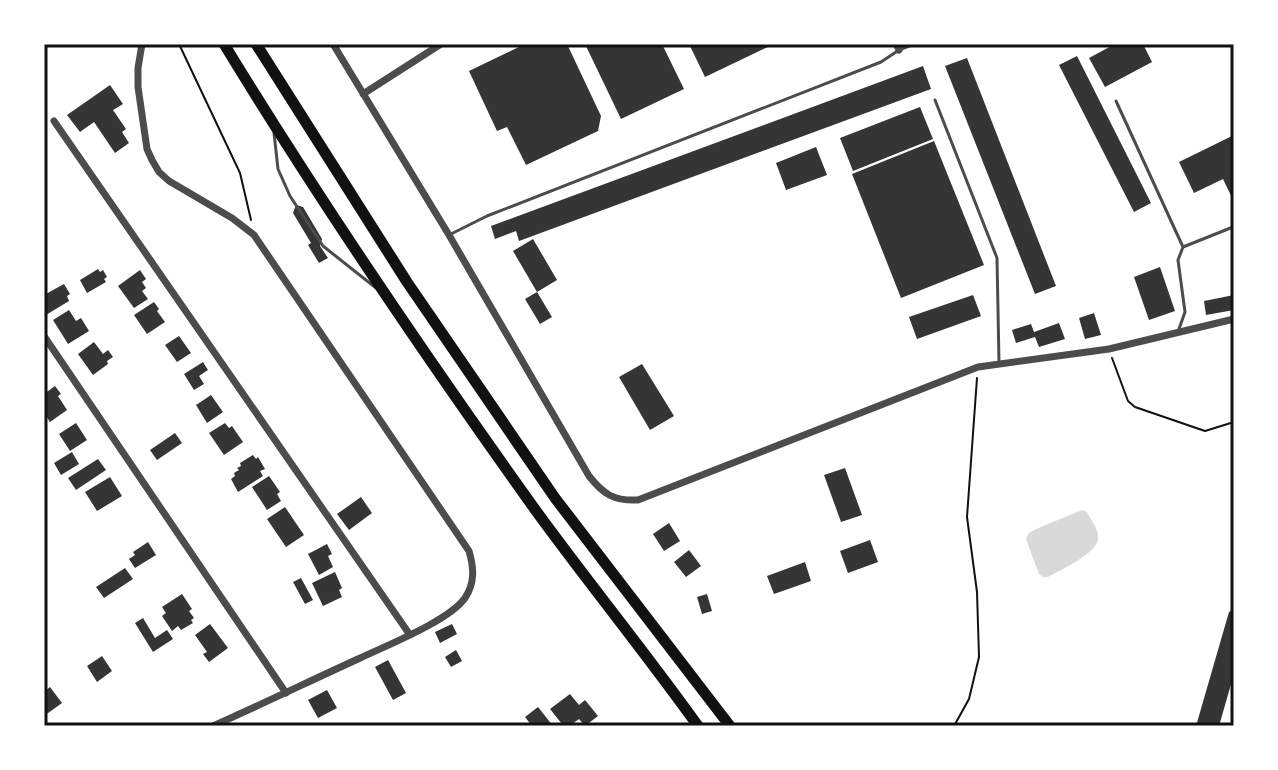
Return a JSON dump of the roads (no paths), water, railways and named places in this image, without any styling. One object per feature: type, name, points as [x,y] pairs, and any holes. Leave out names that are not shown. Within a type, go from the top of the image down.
[{"type":"highway","points":[[224,44],[384,295],[536,510],[694,724]]},
{"type":"highway","points":[[256,44],[407,282],[555,498],[730,726]]},
{"type":"street","points":[[142,44],[138,87],[147,149],[159,172],[254,235],[469,551],[473,565],[472,584],[464,599],[450,613],[410,635],[213,726]]},
{"type":"street","points":[[333,44],[449,235],[589,476],[607,495],[622,500],[638,500],[978,367],[1109,349],[1234,319]]},
{"type":"street","points":[[363,94],[441,44]]},
{"type":"street","points":[[54,121],[410,635]]},
{"type":"street","points":[[44,336],[286,693]]},
{"type":"lane","points":[[449,235],[487,216],[881,62],[897,47],[914,44]]},
{"type":"lane","points":[[935,100],[997,258],[999,363]]},
{"type":"lane","points":[[1116,101],[1183,247],[1178,260],[1185,312],[1178,333]]},
{"type":"lane","points":[[274,126],[278,169],[290,196],[323,246],[384,295]]},
{"type":"lane","points":[[1183,247],[1233,227]]}]
